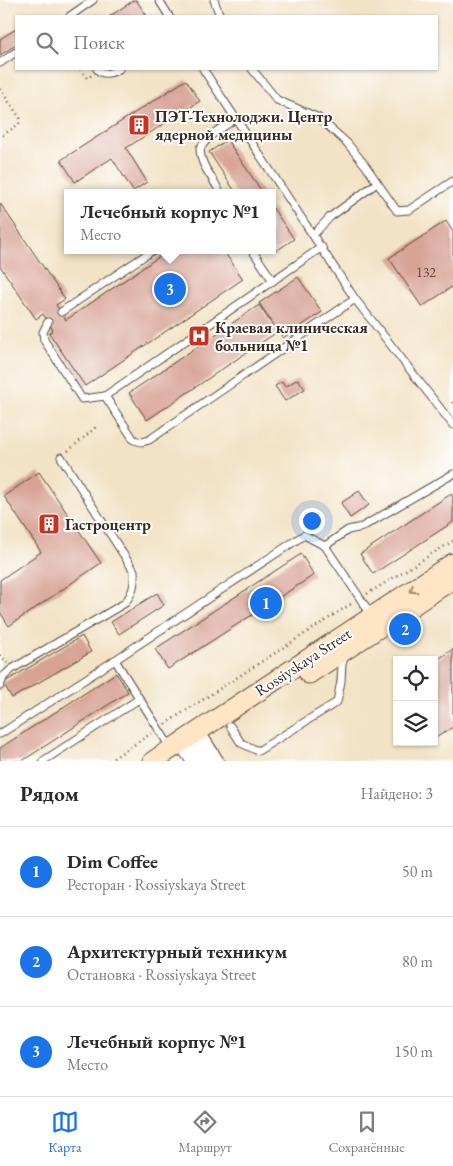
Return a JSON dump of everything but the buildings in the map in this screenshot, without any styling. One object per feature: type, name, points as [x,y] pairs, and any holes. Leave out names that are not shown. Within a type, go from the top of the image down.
[{"type":"main road","name":"Rossiyskaya Street","points":[[188,749],[372,616],[453,563]]},
{"type":"main road","name":"Rossiyskaya Street","points":[[153,761],[188,749],[230,726],[453,579]]},
{"type":"street","points":[[188,749],[214,761]]},
{"type":"lane","points":[[71,15],[93,0]]},
{"type":"lane","points":[[158,0],[168,15]]},
{"type":"lane","points":[[214,0],[220,15]]},
{"type":"lane","points":[[0,63],[15,53]]},
{"type":"lane","points":[[98,70],[106,74],[118,70]]},
{"type":"lane","points":[[204,70],[355,299],[453,425]]},
{"type":"lane","points":[[253,70],[277,100],[319,118],[346,143],[365,165],[397,211],[409,210],[453,181]]},
{"type":"lane","points":[[218,189],[203,165],[200,157],[200,148],[210,136],[236,118]]},
{"type":"lane","points":[[314,235],[330,217],[376,183]]},
{"type":"lane","points":[[48,322],[43,332],[44,340],[82,399],[105,396],[322,247]]},
{"type":"lane","points":[[61,312],[147,254]]},
{"type":"lane","points":[[255,254],[273,281]]},
{"type":"lane","points":[[105,396],[134,440],[142,442],[149,440],[355,299]]},
{"type":"lane","points":[[0,686],[4,676],[12,668],[125,603],[135,583],[134,572],[61,457]]},
{"type":"lane","points":[[325,546],[348,530],[362,527],[453,474]]},
{"type":"lane","points":[[0,734],[304,535],[325,546],[372,616]]},
{"type":"lane","points":[[230,726],[241,743],[258,751],[337,702],[342,664],[347,649]]},
{"type":"lane","points":[[114,660],[159,728],[188,749]]},
{"type":"lane","points":[[43,761],[140,699]]},
{"type":"path","points":[[0,89],[20,118],[18,124],[0,137]]},
{"type":"path","points":[[61,457],[96,427]]},
{"type":"path","points":[[109,761],[360,598],[453,541]]},
{"type":"path","points":[[273,655],[276,659]]},
{"type":"place","name":"ПЭТ-Технолоджи. Центр ядерной медицины","points":[[139,125]]},
{"type":"place","name":"Лечебный корпус №1","points":[[170,289]]},
{"type":"place","name":"Краевая клиническая больница №1","points":[[199,336]]},
{"type":"place","name":"Гастроцентр","points":[[49,524]]},
{"type":"place","name":"Dim Coffee","points":[[266,603]]},
{"type":"place","name":"Архитектурный техникум","points":[[405,629]]}]
